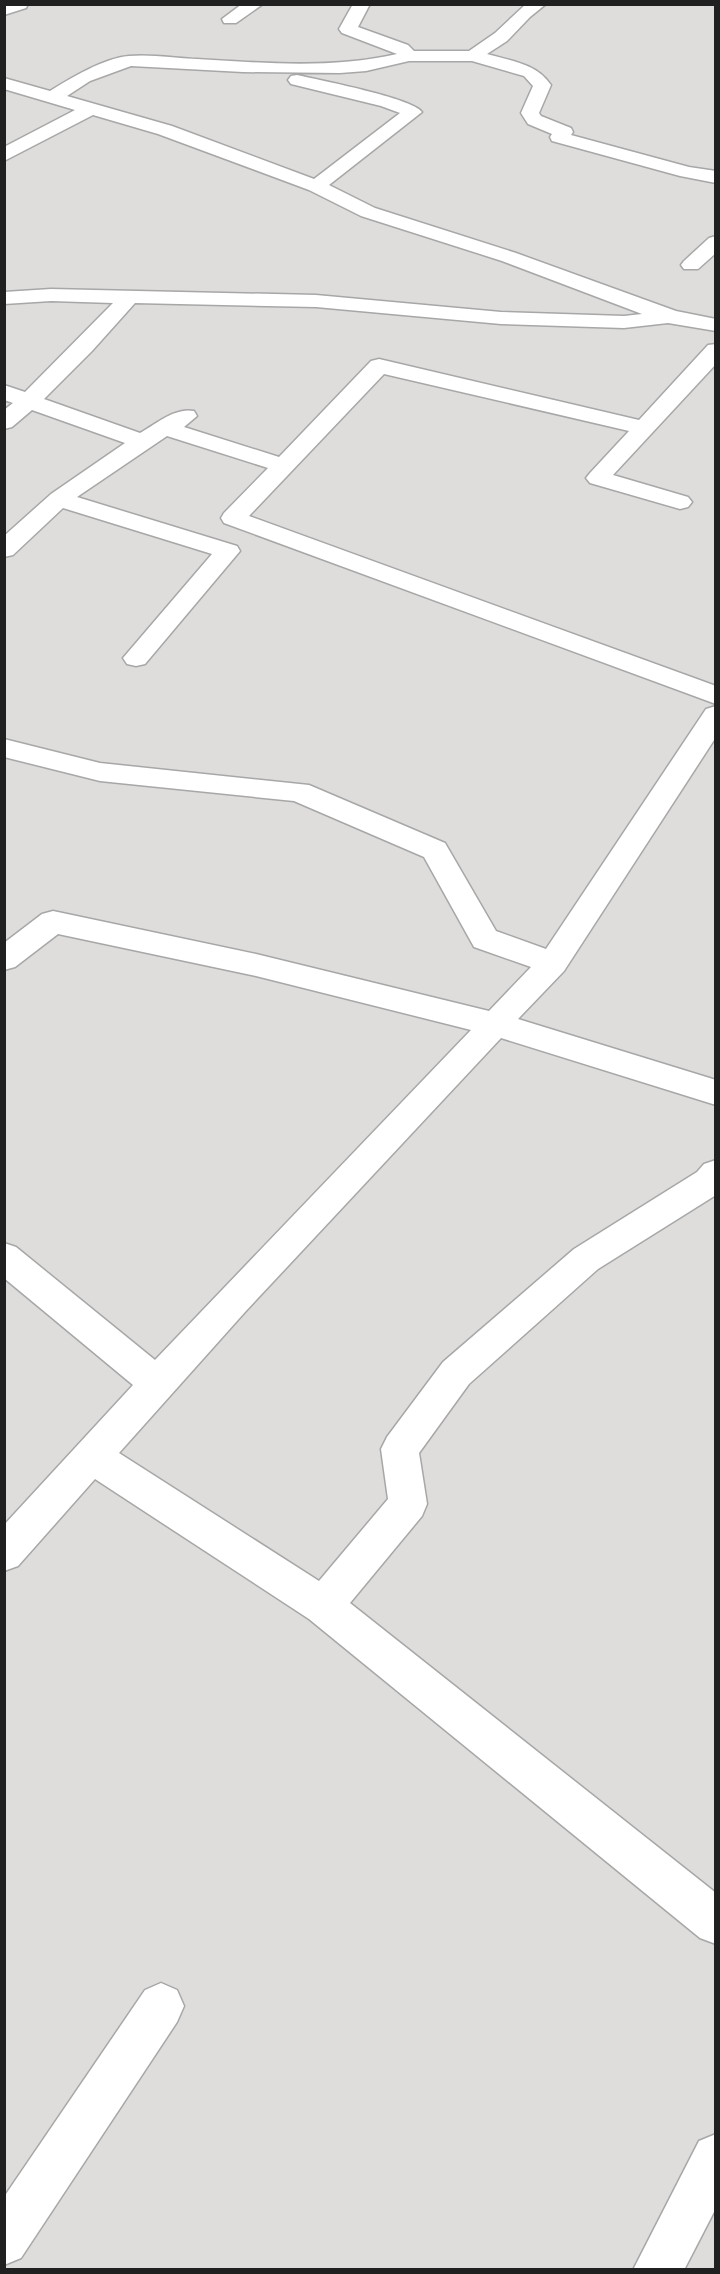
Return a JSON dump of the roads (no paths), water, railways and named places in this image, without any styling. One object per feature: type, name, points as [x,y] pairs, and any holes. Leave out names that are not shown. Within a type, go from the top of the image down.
[{"type":"street","points":[[4,10],[20,4]]},
{"type":"street","points":[[230,19],[255,4]]},
{"type":"street","points":[[362,4],[348,29],[402,49],[409,56]]},
{"type":"street","points":[[473,56],[501,37],[524,13],[538,4]]},
{"type":"street","points":[[53,97],[84,77],[129,61],[243,67],[366,66],[409,56],[473,56],[530,72],[542,85],[530,113],[534,120],[564,132],[559,137],[687,172],[716,177]]},
{"type":"street","points":[[243,67],[387,102],[413,112],[316,186]]},
{"type":"street","points":[[4,83],[165,130],[316,186],[368,212],[509,257],[671,317],[716,325]]},
{"type":"street","points":[[4,155],[92,108]]},
{"type":"street","points":[[691,265],[716,242]]},
{"type":"street","points":[[14,277],[51,296]]},
{"type":"street","points":[[4,298],[51,296],[316,301],[501,318],[613,322],[671,317]]},
{"type":"street","points":[[4,422],[31,400],[98,333],[129,297]]},
{"type":"street","points":[[680,502],[598,478],[716,350]]},
{"type":"street","points":[[645,428],[379,366],[281,465],[233,518],[716,696]]},
{"type":"street","points":[[4,392],[142,441]]},
{"type":"street","points":[[4,550],[59,500],[142,441],[186,416]]},
{"type":"street","points":[[164,428],[281,465]]},
{"type":"street","points":[[59,500],[228,551],[136,658]]},
{"type":"street","points":[[4,1553],[232,1301],[553,963],[716,715]]},
{"type":"street","points":[[4,748],[100,772],[299,792],[435,850],[485,939],[553,963]]},
{"type":"street","points":[[4,959],[52,922],[256,965],[495,1024],[716,1093]]},
{"type":"street","points":[[323,1606],[408,1504],[400,1449],[456,1373],[586,1259],[709,1182],[716,1173]]},
{"type":"street","points":[[4,1257],[158,1384]]},
{"type":"street","points":[[92,1456],[323,1606],[716,1922]]},
{"type":"street","points":[[4,2241],[161,2006]]},
{"type":"street","points":[[657,2270],[716,2158]]}]
